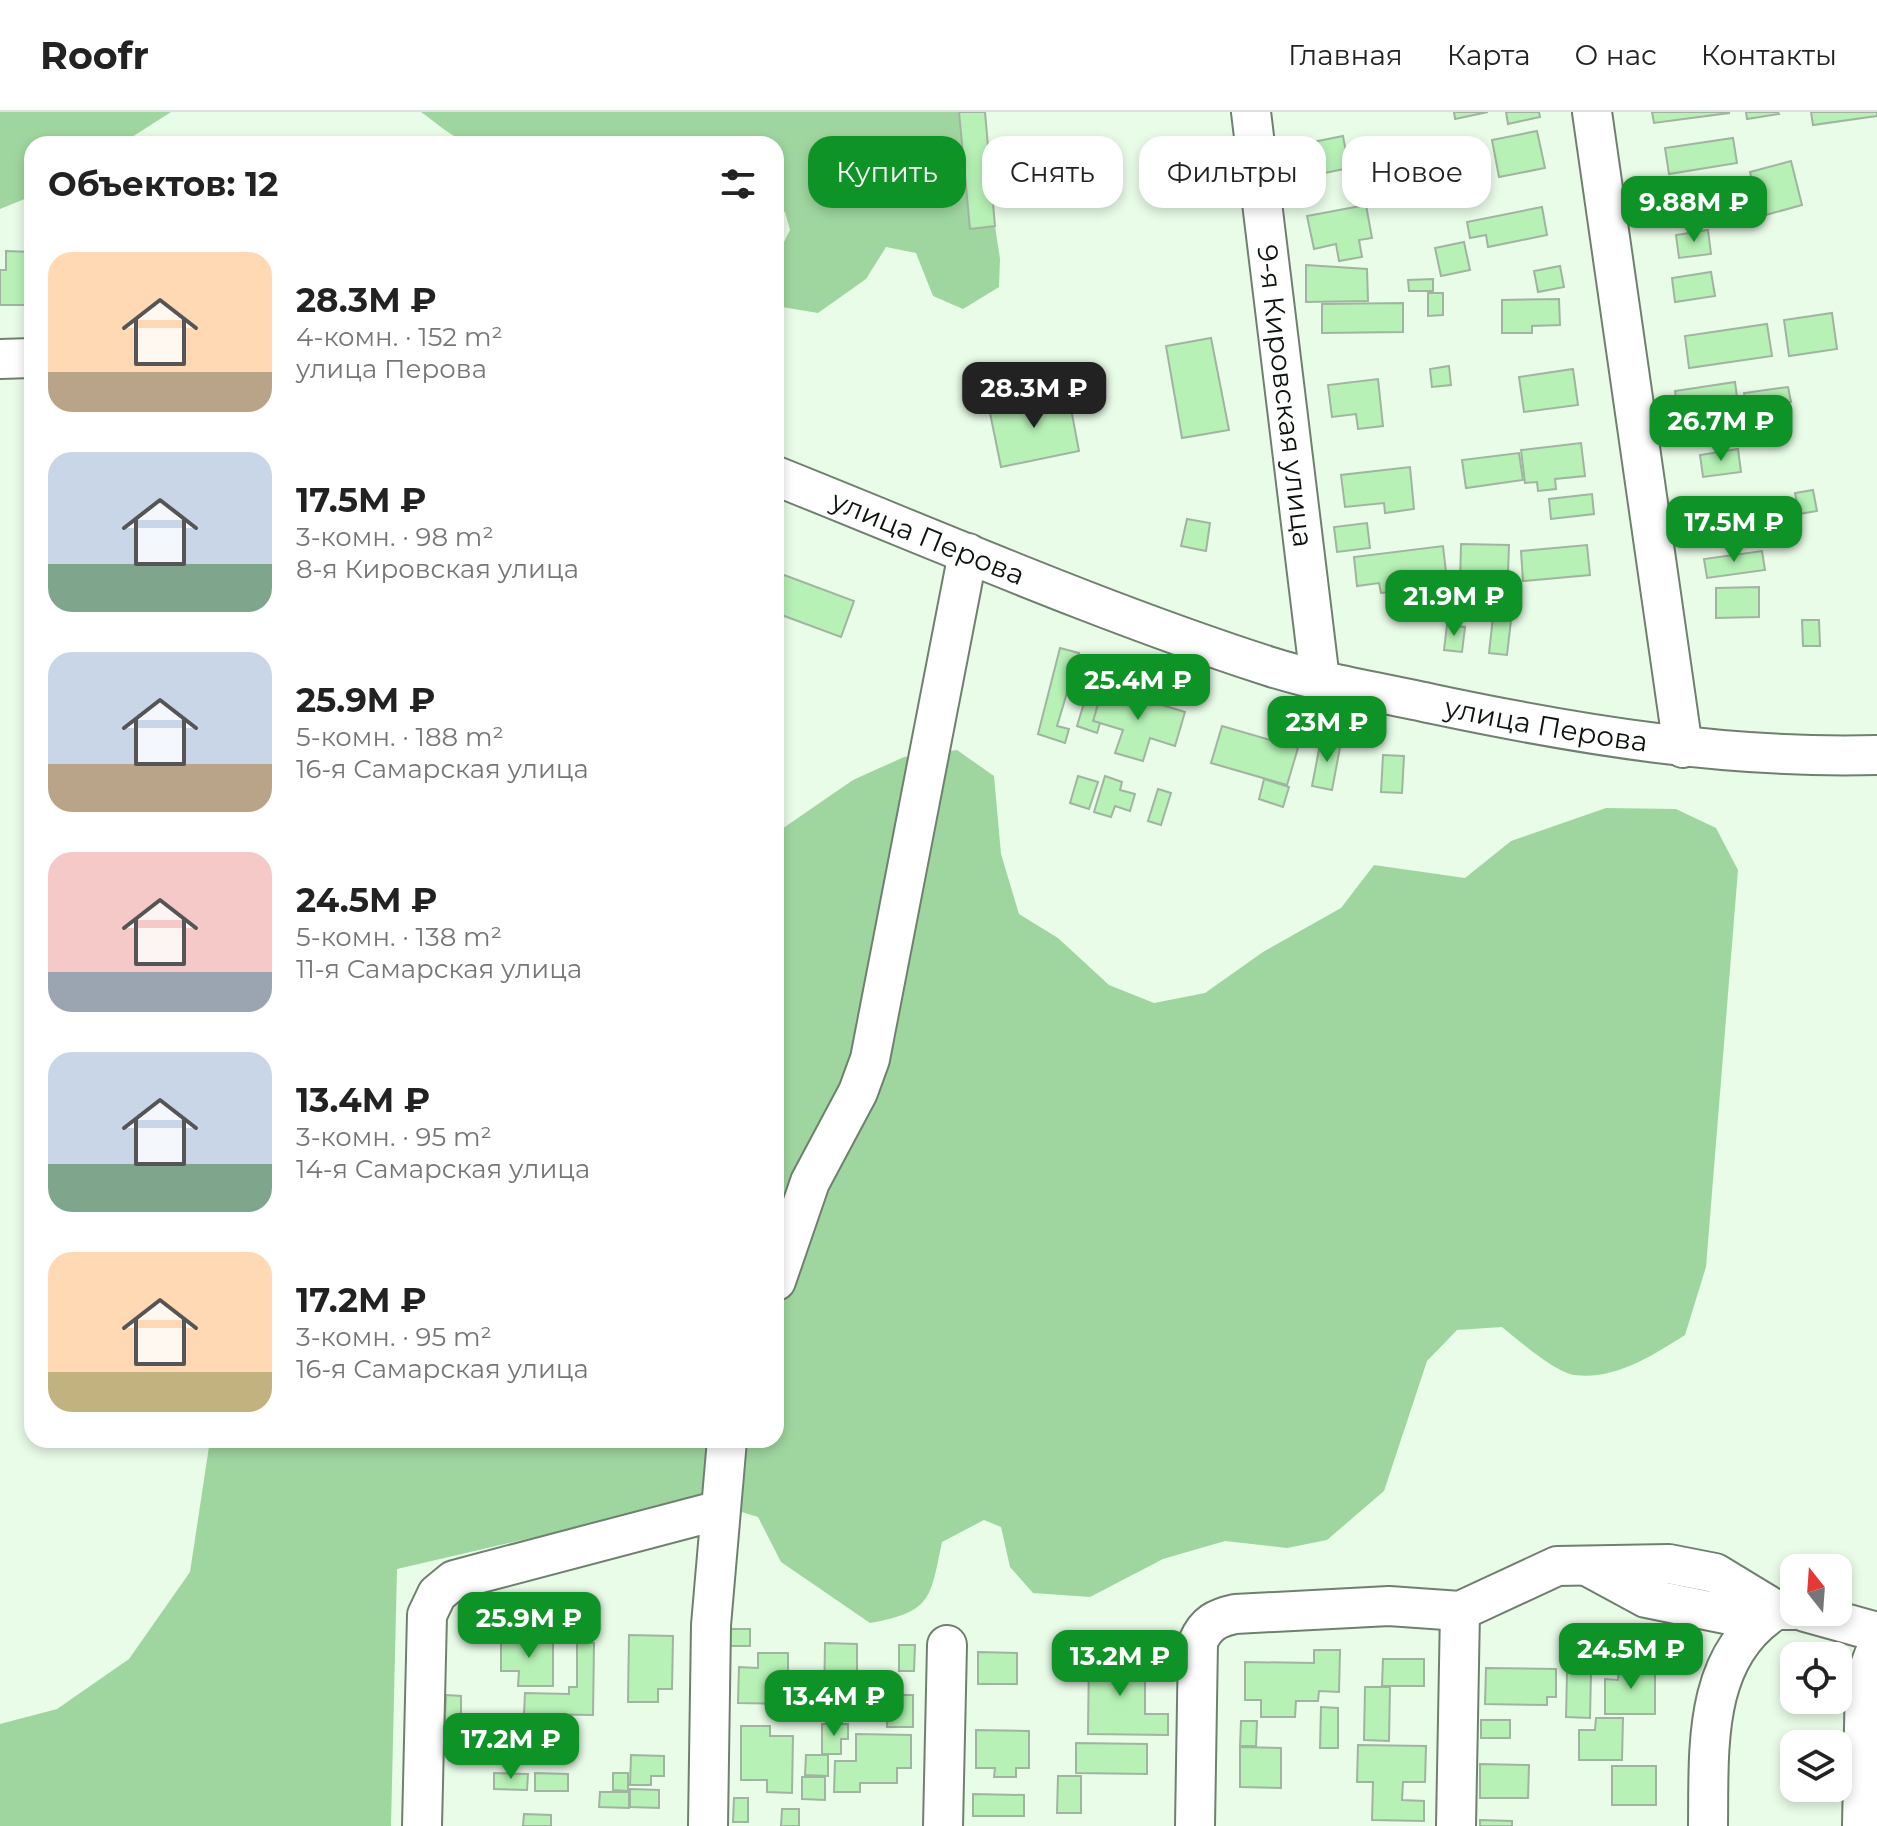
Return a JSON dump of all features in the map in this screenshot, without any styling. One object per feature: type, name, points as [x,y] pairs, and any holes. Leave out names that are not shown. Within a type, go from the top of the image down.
[{"type":"street","name":"9-я Кировская улица","points":[[1251,112],[1320,680]]},
{"type":"street","points":[[1592,112],[1683,748]]},
{"type":"street","points":[[0,359],[24,358]]},
{"type":"street","name":"улица Перова","points":[[784,479],[968,553],[1268,666],[1320,680],[1486,715],[1683,748],[1797,757],[1877,755]]},
{"type":"street","points":[[784,1258],[810,1182],[858,1092],[870,1059],[968,553]]},
{"type":"street","points":[[708,1826],[711,1625],[726,1448]]},
{"type":"street","points":[[422,1826],[427,1615],[437,1594],[454,1580],[720,1510]]},
{"type":"street","points":[[1195,1826],[1198,1642],[1204,1629],[1217,1618],[1235,1614],[1389,1606],[1460,1611],[1478,1606],[1532,1575],[1557,1566],[1584,1565],[1669,1564],[1715,1573],[1780,1611]]},
{"type":"street","points":[[1456,1826],[1460,1611]]},
{"type":"street","points":[[1708,1826],[1709,1741],[1716,1691],[1732,1656],[1780,1616]]},
{"type":"street","points":[[1848,1626],[1877,1632]]},
{"type":"street","points":[[943,1826],[947,1645]]},
{"type":"street","points":[[1862,1826],[1865,1679],[1877,1647]]},
{"type":"green space","points":[[0,112],[171,112],[134,136],[24,136],[24,199],[0,209]]},
{"type":"green space","points":[[421,112],[959,112],[961,136],[808,136],[808,208],[966,208],[966,180],[971,228],[995,226],[1000,259],[999,287],[963,309],[933,296],[916,253],[886,247],[866,279],[818,313],[784,307],[784,242],[790,230],[784,212],[784,136],[454,136]]},
{"type":"green space","points":[[957,750],[994,776],[1001,854],[1019,914],[1058,938],[1109,985],[1154,1003],[1205,993],[1263,952],[1341,908],[1374,865],[1465,878],[1511,841],[1606,808],[1676,809],[1716,828],[1738,870],[1706,1267],[1685,1335],[1633,1364],[1590,1376],[1567,1373],[1558,1368],[1502,1327],[1457,1330],[1427,1361],[1384,1491],[1327,1540],[1287,1548],[1225,1541],[1163,1559],[1090,1597],[1033,1593],[1010,1567],[1001,1527],[984,1520],[942,1542],[930,1590],[917,1608],[870,1623],[781,1562],[758,1517],[699,1499],[397,1569],[391,1826],[0,1826],[0,1724],[57,1709],[129,1659],[190,1572],[209,1448],[784,1448],[784,827],[853,780],[904,757]]},
{"type":"building","points":[[959,112],[985,112],[987,136],[982,136],[982,208],[993,208],[995,226],[970,229],[966,136],[961,136]]},
{"type":"building","points":[[1454,112],[1488,112],[1455,119]]},
{"type":"building","points":[[1506,112],[1539,112],[1540,117],[1508,124]]},
{"type":"building","points":[[1652,112],[1729,112],[1729,113],[1654,123]]},
{"type":"building","points":[[1746,112],[1778,112],[1779,114],[1747,119]]},
{"type":"building","points":[[1811,112],[1877,112],[1877,116],[1813,125]]},
{"type":"building","points":[[1537,131],[1545,168],[1499,177],[1492,140]]},
{"type":"building","points":[[1342,136],[1342,169],[1326,173],[1326,139]]},
{"type":"building","points":[[1733,138],[1737,163],[1669,174],[1665,148]]},
{"type":"building","points":[[1791,161],[1802,205],[1755,218],[1747,187],[1753,185],[1750,172]]},
{"type":"building","points":[[1542,207],[1547,235],[1488,247],[1486,235],[1470,238],[1467,222]]},
{"type":"building","points":[[1367,208],[1372,238],[1359,240],[1362,257],[1339,261],[1336,244],[1314,249],[1307,216]]},
{"type":"building","points":[[1708,230],[1711,254],[1679,258],[1676,235]]},
{"type":"building","points":[[1464,242],[1470,270],[1441,276],[1435,248]]},
{"type":"building","points":[[6,251],[24,252],[24,305],[0,305],[0,270],[6,270]]},
{"type":"building","points":[[1306,265],[1367,269],[1368,301],[1306,302]]},
{"type":"building","points":[[1560,266],[1564,287],[1538,292],[1534,271]]},
{"type":"building","points":[[1711,272],[1715,296],[1675,302],[1672,278]]},
{"type":"building","points":[[1433,279],[1433,291],[1409,291],[1408,280]]},
{"type":"building","points":[[1428,293],[1443,293],[1443,315],[1428,316]]},
{"type":"building","points":[[1559,299],[1560,325],[1532,326],[1532,333],[1502,333],[1502,300]]},
{"type":"building","points":[[1403,303],[1403,332],[1322,333],[1322,304]]},
{"type":"building","points":[[1832,313],[1837,349],[1789,356],[1784,320]]},
{"type":"building","points":[[1767,324],[1772,356],[1689,368],[1685,336]]},
{"type":"building","points":[[1211,338],[1229,430],[1182,438],[1166,346]]},
{"type":"building","points":[[1449,366],[1451,385],[1432,387],[1430,369]]},
{"type":"building","points":[[1573,369],[1578,405],[1524,412],[1519,377]]},
{"type":"building","points":[[1378,379],[1383,426],[1358,429],[1356,414],[1332,417],[1328,385]]},
{"type":"building","points":[[1735,382],[1739,412],[1679,421],[1675,391]]},
{"type":"building","points":[[1788,387],[1791,402],[1746,408],[1744,393]]},
{"type":"building","points":[[1068,393],[1079,451],[1001,467],[989,408]]},
{"type":"building","points":[[1581,443],[1585,476],[1555,479],[1556,489],[1538,491],[1537,482],[1525,483],[1521,450]]},
{"type":"building","points":[[1738,449],[1741,472],[1703,477],[1700,455]]},
{"type":"building","points":[[1519,453],[1523,480],[1466,488],[1462,460]]},
{"type":"building","points":[[1410,467],[1414,509],[1385,513],[1384,503],[1345,507],[1341,475]]},
{"type":"building","points":[[1813,490],[1817,511],[1799,514],[1795,493]]},
{"type":"building","points":[[1592,494],[1594,514],[1551,519],[1549,499]]},
{"type":"building","points":[[1749,504],[1754,538],[1705,545],[1700,511]]},
{"type":"building","points":[[1187,519],[1210,523],[1206,551],[1181,546]]},
{"type":"building","points":[[1367,523],[1370,548],[1337,552],[1334,527]]},
{"type":"building","points":[[1461,544],[1509,545],[1507,599],[1472,599],[1473,584],[1460,584]]},
{"type":"building","points":[[1587,545],[1590,575],[1523,581],[1521,551]]},
{"type":"building","points":[[1443,546],[1446,572],[1397,578],[1399,591],[1381,593],[1379,583],[1357,586],[1354,557]]},
{"type":"building","points":[[1762,551],[1765,570],[1707,578],[1704,559]]},
{"type":"building","points":[[784,575],[854,601],[841,637],[784,616]]},
{"type":"building","points":[[1759,587],[1759,617],[1716,618],[1716,588]]},
{"type":"building","points":[[1493,617],[1511,620],[1507,655],[1489,653]]},
{"type":"building","points":[[1802,620],[1819,620],[1820,646],[1803,646]]},
{"type":"building","points":[[1447,625],[1465,627],[1462,652],[1444,650]]},
{"type":"building","points":[[1060,648],[1079,653],[1057,726],[1069,729],[1065,743],[1038,734]]},
{"type":"building","points":[[1103,687],[1185,712],[1175,746],[1150,738],[1143,761],[1115,753],[1123,730],[1093,721]]},
{"type":"building","points":[[1088,690],[1101,693],[1093,721],[1100,723],[1097,733],[1077,726]]},
{"type":"building","points":[[1222,726],[1298,748],[1287,785],[1211,763]]},
{"type":"building","points":[[1321,739],[1341,742],[1332,790],[1312,786]]},
{"type":"building","points":[[1383,755],[1404,756],[1402,793],[1381,792]]},
{"type":"building","points":[[1078,776],[1098,782],[1089,809],[1070,803]]},
{"type":"building","points":[[1105,776],[1122,782],[1120,790],[1135,794],[1130,811],[1115,806],[1111,817],[1094,812]]},
{"type":"building","points":[[1264,779],[1289,787],[1283,807],[1259,799]]},
{"type":"building","points":[[1158,789],[1171,793],[1161,825],[1148,821]]},
{"type":"building","points":[[495,1619],[513,1619],[513,1637],[495,1637]]},
{"type":"building","points":[[542,1620],[561,1620],[561,1637],[542,1637]]},
{"type":"building","points":[[579,1622],[593,1622],[592,1642],[579,1641]]},
{"type":"building","points":[[726,1629],[750,1629],[750,1646],[726,1646]]},
{"type":"building","points":[[629,1635],[673,1636],[672,1689],[658,1689],[658,1702],[628,1702]]},
{"type":"building","points":[[501,1637],[553,1638],[553,1686],[518,1686],[519,1671],[501,1671]]},
{"type":"building","points":[[577,1643],[594,1643],[593,1715],[524,1714],[525,1693],[569,1694],[569,1687],[577,1687]]},
{"type":"building","points":[[825,1643],[857,1644],[857,1705],[824,1704]]},
{"type":"building","points":[[899,1645],[915,1645],[914,1671],[899,1671]]},
{"type":"building","points":[[1314,1650],[1340,1650],[1339,1692],[1319,1691],[1318,1701],[1296,1701],[1295,1717],[1261,1717],[1261,1700],[1245,1700],[1245,1662],[1314,1663]]},
{"type":"building","points":[[1058,1651],[1074,1651],[1074,1676],[1058,1675]]},
{"type":"building","points":[[978,1652],[1017,1653],[1017,1684],[978,1684]]},
{"type":"building","points":[[1089,1652],[1123,1653],[1123,1662],[1145,1663],[1145,1714],[1168,1714],[1168,1735],[1088,1734]]},
{"type":"building","points":[[758,1653],[788,1653],[788,1704],[738,1703],[739,1667],[758,1668]]},
{"type":"building","points":[[1383,1659],[1424,1659],[1424,1686],[1382,1686]]},
{"type":"building","points":[[1619,1666],[1655,1666],[1655,1714],[1605,1714],[1605,1679],[1618,1680]]},
{"type":"building","points":[[1486,1668],[1556,1669],[1556,1697],[1547,1697],[1547,1705],[1485,1704]]},
{"type":"building","points":[[1567,1673],[1591,1673],[1590,1718],[1566,1717]]},
{"type":"building","points":[[1365,1687],[1390,1687],[1389,1741],[1364,1740]]},
{"type":"building","points":[[446,1695],[461,1696],[461,1723],[445,1723]]},
{"type":"building","points":[[888,1695],[913,1695],[913,1727],[887,1727]]},
{"type":"building","points":[[1321,1707],[1338,1708],[1338,1748],[1320,1748]]},
{"type":"building","points":[[1596,1718],[1623,1718],[1622,1760],[1579,1760],[1579,1730],[1595,1730]]},
{"type":"building","points":[[500,1719],[568,1720],[568,1754],[500,1753]]},
{"type":"building","points":[[1481,1720],[1510,1720],[1510,1738],[1481,1738]]},
{"type":"building","points":[[1241,1721],[1257,1721],[1256,1746],[1240,1746]]},
{"type":"building","points":[[822,1724],[848,1724],[848,1739],[841,1739],[841,1754],[822,1754]]},
{"type":"building","points":[[741,1726],[770,1726],[770,1736],[793,1736],[792,1793],[767,1792],[767,1780],[741,1780]]},
{"type":"building","points":[[976,1730],[1029,1731],[1029,1768],[1016,1768],[1016,1777],[994,1777],[995,1768],[976,1768]]},
{"type":"building","points":[[856,1734],[911,1735],[911,1768],[897,1768],[897,1783],[860,1783],[860,1792],[834,1792],[835,1761],[856,1761]]},
{"type":"building","points":[[1076,1743],[1147,1744],[1147,1774],[1076,1773]]},
{"type":"building","points":[[1358,1745],[1426,1746],[1425,1782],[1403,1782],[1402,1800],[1424,1801],[1424,1821],[1372,1820],[1373,1782],[1357,1782]]},
{"type":"building","points":[[1240,1747],[1281,1748],[1281,1788],[1240,1787]]},
{"type":"building","points":[[631,1755],[664,1756],[664,1776],[651,1776],[651,1785],[630,1785]]},
{"type":"building","points":[[806,1755],[828,1755],[828,1776],[805,1775]]},
{"type":"building","points":[[1480,1764],[1529,1765],[1528,1798],[1480,1798]]},
{"type":"building","points":[[1612,1766],[1656,1766],[1656,1805],[1612,1805]]},
{"type":"building","points":[[494,1773],[528,1774],[527,1790],[494,1789]]},
{"type":"building","points":[[535,1773],[568,1774],[568,1791],[535,1791]]},
{"type":"building","points":[[613,1773],[628,1773],[628,1791],[613,1790]]},
{"type":"building","points":[[1058,1776],[1081,1776],[1081,1813],[1057,1813]]},
{"type":"building","points":[[802,1777],[825,1777],[825,1800],[802,1799]]},
{"type":"building","points":[[630,1789],[659,1790],[659,1808],[630,1807]]},
{"type":"building","points":[[600,1792],[629,1792],[629,1808],[599,1807]]},
{"type":"building","points":[[973,1794],[1024,1795],[1024,1816],[973,1816]]},
{"type":"building","points":[[734,1798],[748,1798],[748,1822],[733,1822]]},
{"type":"building","points":[[782,1809],[799,1809],[799,1826],[781,1826]]},
{"type":"building","points":[[524,1814],[551,1815],[551,1826],[523,1826]]},
{"type":"building","points":[[1480,1820],[1512,1821],[1512,1826],[1480,1826]]}]
